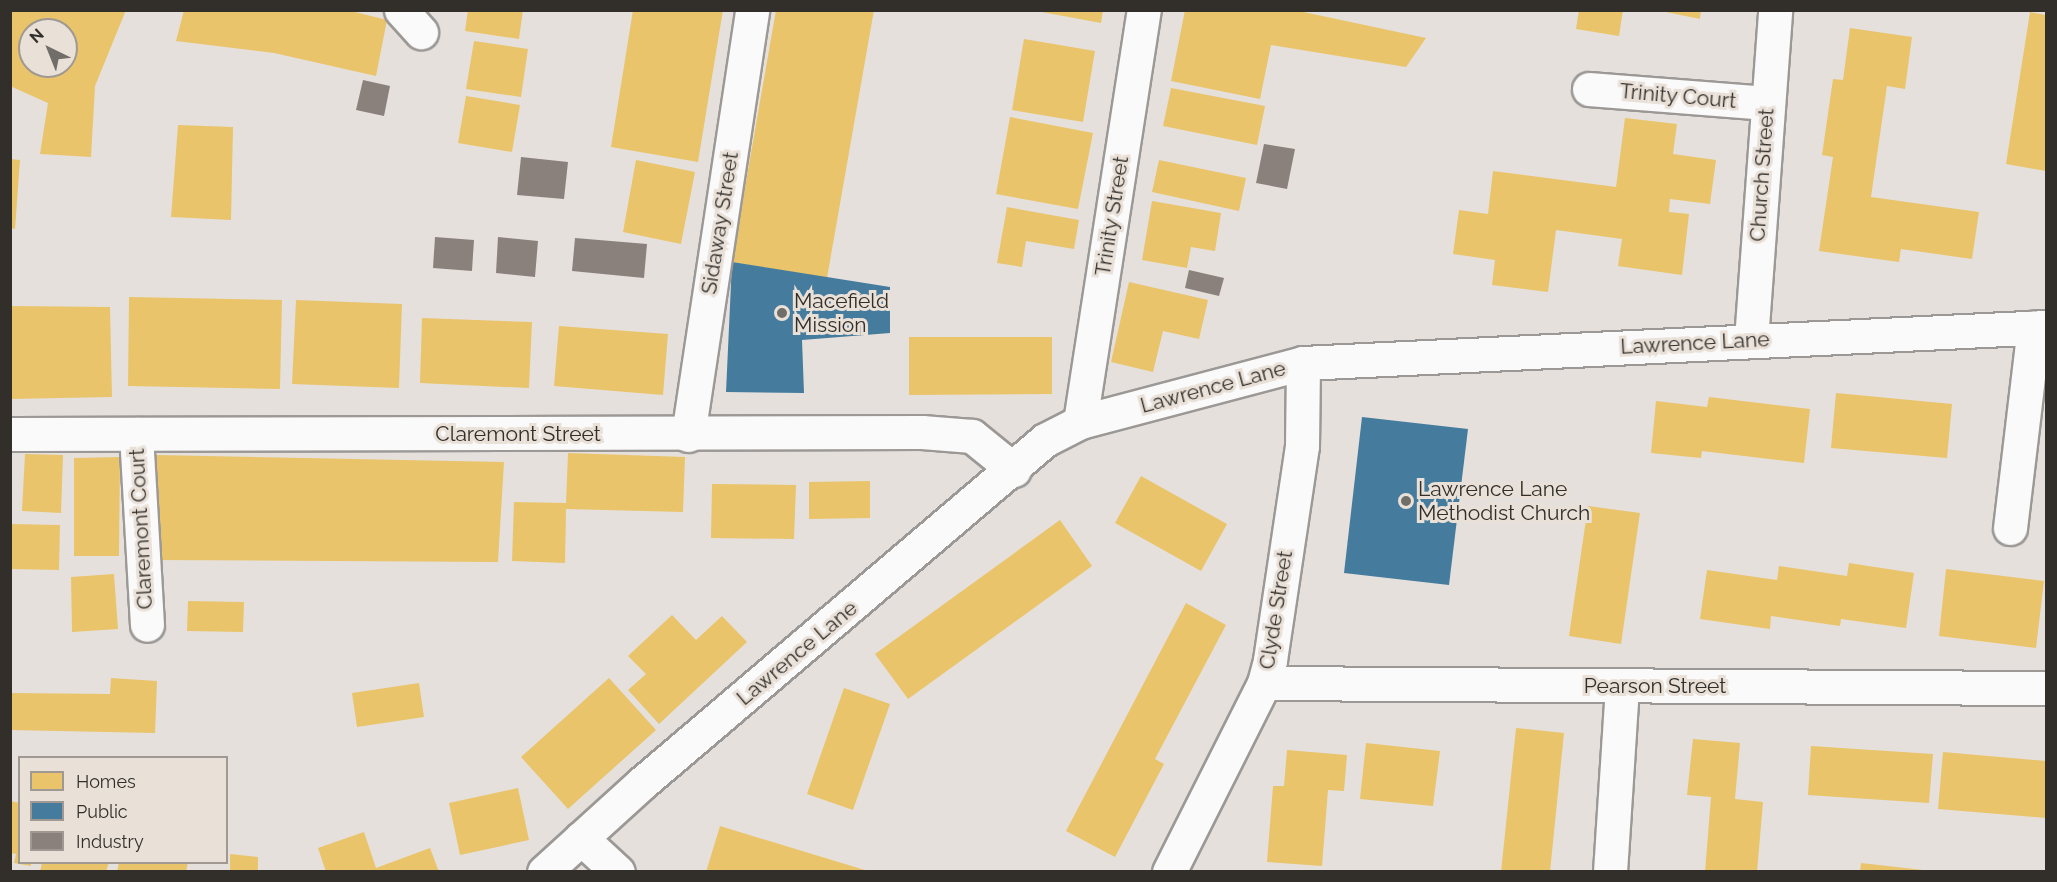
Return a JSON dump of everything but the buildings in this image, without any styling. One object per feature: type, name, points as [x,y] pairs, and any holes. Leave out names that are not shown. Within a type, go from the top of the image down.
[{"type":"street","name":"Sidaway Street","points":[[688,435],[752,10]]},
{"type":"street","name":"Trinity Street","points":[[1080,422],[1144,10]]},
{"type":"street","name":"Church Street","points":[[1751,340],[1766,104],[1775,10]]},
{"type":"street","name":"Trinity Court","points":[[1589,89],[1766,104]]},
{"type":"street","name":"Lawrence Lane","points":[[544,872],[581,837],[1014,470],[1046,440],[1080,422],[1303,363],[2040,327]]},
{"type":"street","points":[[2010,528],[2040,327]]},
{"type":"street","name":"Clyde Street","points":[[1169,872],[1264,683],[1302,446],[1303,363]]},
{"type":"street","name":"Claremont Street","points":[[10,434],[688,435],[922,432],[972,436],[1014,470]]},
{"type":"street","name":"Claremont Court","points":[[136,434],[147,625]]},
{"type":"street","name":"Pearson Street","points":[[1264,683],[2046,688]]},
{"type":"street","points":[[1610,872],[1622,686]]},
{"type":"street","points":[[581,837],[618,872]]},
{"type":"place","name":"Macefield Mission","points":[[782,313]]},
{"type":"place","name":"Lawrence Lane Methodist Church","points":[[1406,501]]}]
